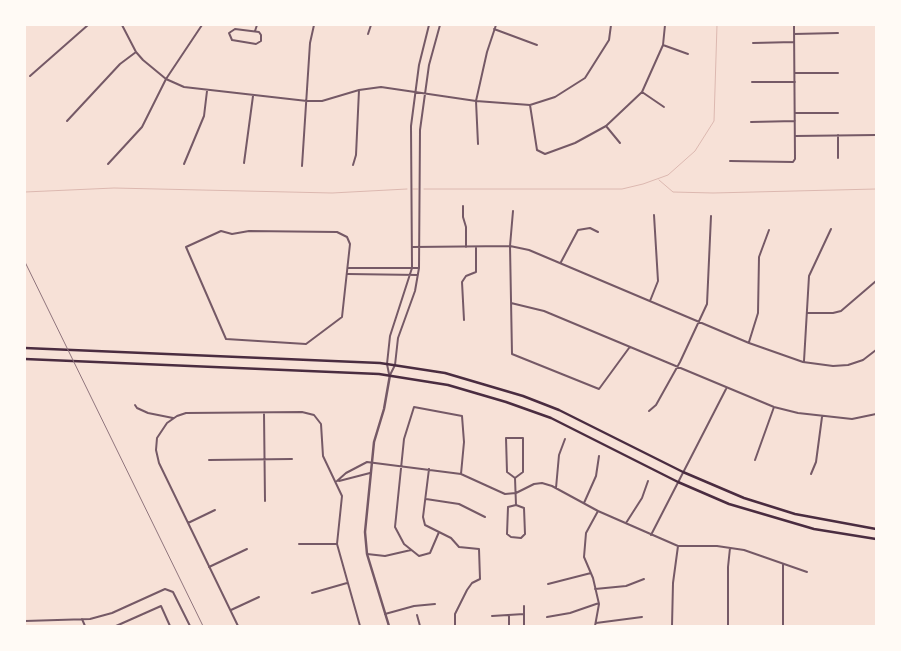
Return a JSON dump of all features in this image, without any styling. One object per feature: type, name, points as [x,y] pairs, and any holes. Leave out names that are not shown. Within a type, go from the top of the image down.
[{"type":"main road","points":[[25,348],[387,364],[445,373],[523,396],[582,420],[683,472],[744,498],[829,522],[876,529]]},
{"type":"main road","points":[[25,359],[390,375],[468,390],[530,409],[567,425],[678,482],[729,504],[784,522],[836,534],[876,539]]},
{"type":"street","points":[[30,76],[88,25]]},
{"type":"street","points":[[122,25],[136,52],[151,69],[166,79],[184,87],[307,101],[332,99],[359,90],[381,87],[476,101],[530,105],[555,97],[585,78],[609,40],[611,25]]},
{"type":"street","points":[[108,164],[142,127],[166,79],[202,25]]},
{"type":"street","points":[[255,31],[257,25]]},
{"type":"street","points":[[302,166],[310,43],[314,25]]},
{"type":"street","points":[[368,34],[371,25]]},
{"type":"street","points":[[390,375],[387,364],[390,336],[412,268],[411,126],[419,64],[429,25]]},
{"type":"street","points":[[388,626],[367,554],[365,518],[372,462],[390,375],[395,365],[398,338],[415,291],[420,268],[420,130],[425,93],[440,25]]},
{"type":"street","points":[[478,144],[476,101],[487,52],[496,25]]},
{"type":"street","points":[[530,105],[537,150],[545,154],[575,143],[606,126],[642,92],[664,45],[665,25]]},
{"type":"street","points":[[730,162],[793,162],[795,159],[794,25]]},
{"type":"street","points":[[235,29],[255,31],[262,34],[260,43],[235,41],[230,37],[231,30],[235,29]]},
{"type":"street","points":[[494,29],[537,45]]},
{"type":"street","points":[[794,34],[838,33]]},
{"type":"street","points":[[754,43],[794,42]]},
{"type":"street","points":[[664,45],[688,54]]},
{"type":"street","points":[[68,121],[120,64],[136,52]]},
{"type":"street","points":[[794,73],[838,73]]},
{"type":"street","points":[[752,82],[794,82]]},
{"type":"street","points":[[353,165],[356,155],[359,90]]},
{"type":"street","points":[[184,164],[204,116],[207,91]]},
{"type":"street","points":[[642,92],[664,107]]},
{"type":"street","points":[[244,163],[253,96]]},
{"type":"street","points":[[795,113],[838,113]]},
{"type":"street","points":[[751,122],[795,121]]},
{"type":"street","points":[[606,126],[620,143]]},
{"type":"street","points":[[838,135],[838,158]]},
{"type":"street","points":[[795,136],[876,135]]},
{"type":"street","points":[[463,206],[462,217],[466,227],[466,247]]},
{"type":"street","points":[[513,211],[510,246],[512,354],[599,389],[629,348]]},
{"type":"street","points":[[650,301],[658,281],[654,215]]},
{"type":"street","points":[[649,411],[656,405],[677,368],[707,304],[711,216]]},
{"type":"street","points":[[561,262],[578,230],[590,228],[598,232]]},
{"type":"street","points":[[804,362],[810,269],[830,229]]},
{"type":"street","points":[[749,343],[758,313],[759,257],[769,230]]},
{"type":"street","points":[[222,231],[232,234],[249,232],[337,232],[347,236],[350,244],[348,274],[342,317],[306,344],[226,339],[186,247],[222,231]]},
{"type":"street","points":[[413,247],[510,246],[529,250],[749,343],[804,362],[834,366],[848,365],[863,360],[876,350]]},
{"type":"street","points":[[464,320],[462,282],[466,276],[476,272],[476,247]]},
{"type":"street","points":[[348,268],[420,268]]},
{"type":"street","points":[[348,274],[418,275]]},
{"type":"street","points":[[807,313],[833,313],[841,311],[876,281]]},
{"type":"street","points":[[511,303],[544,311],[726,389],[774,407],[822,416],[852,419],[876,414]]},
{"type":"street","points":[[651,535],[726,389]]},
{"type":"street","points":[[135,404],[148,413],[173,418]]},
{"type":"street","points":[[439,532],[430,553],[420,556],[398,537],[395,527],[406,430],[414,407],[462,416],[464,442],[461,474]]},
{"type":"street","points":[[754,460],[774,407]]},
{"type":"street","points":[[238,626],[156,456],[158,438],[167,423],[173,418],[186,413],[302,412],[314,415],[321,424],[323,456],[337,481],[342,496],[337,544],[360,626]]},
{"type":"street","points":[[264,413],[265,501]]},
{"type":"street","points":[[811,474],[816,462],[822,416]]},
{"type":"street","points":[[515,478],[523,472],[523,438],[506,438],[507,472],[515,478],[516,505]]},
{"type":"street","points":[[556,488],[559,455],[565,439]]},
{"type":"street","points":[[584,504],[596,476],[599,456]]},
{"type":"street","points":[[209,460],[292,459]]},
{"type":"street","points":[[337,481],[346,473],[367,462],[372,462],[461,474],[499,492],[516,493],[534,484],[542,483],[556,488],[598,511],[678,546],[730,548],[759,555],[783,565],[808,572]]},
{"type":"street","points":[[429,469],[424,517],[425,525],[451,538],[459,547],[479,549],[480,579],[472,583],[467,590],[455,614],[455,626]]},
{"type":"street","points":[[337,481],[370,473]]},
{"type":"street","points":[[626,523],[642,498],[648,481]]},
{"type":"street","points":[[426,499],[458,504],[485,517]]},
{"type":"street","points":[[516,505],[524,508],[525,534],[521,538],[511,537],[507,534],[508,507],[516,505]]},
{"type":"street","points":[[188,523],[215,510]]},
{"type":"street","points":[[598,511],[586,534],[584,557],[599,603],[595,624],[642,617]]},
{"type":"street","points":[[299,544],[337,544]]},
{"type":"street","points":[[672,626],[673,583],[678,546]]},
{"type":"street","points":[[728,626],[728,566],[730,548]]},
{"type":"street","points":[[210,567],[246,549]]},
{"type":"street","points":[[367,554],[385,556],[411,550]]},
{"type":"street","points":[[783,565],[783,626]]},
{"type":"street","points":[[548,584],[591,574]]},
{"type":"street","points":[[595,589],[626,586],[644,579]]},
{"type":"street","points":[[312,594],[347,583]]},
{"type":"street","points":[[25,620],[82,619],[112,612],[162,590],[170,589],[190,626]]},
{"type":"street","points":[[231,610],[259,597]]},
{"type":"street","points":[[547,617],[570,613],[599,603]]},
{"type":"street","points":[[385,614],[414,606],[435,604]]},
{"type":"street","points":[[116,626],[161,606],[170,626]]},
{"type":"street","points":[[524,606],[524,626]]},
{"type":"street","points":[[492,616],[524,614]]},
{"type":"street","points":[[417,615],[420,626]]},
{"type":"street","points":[[509,615],[509,626]]},
{"type":"street","points":[[82,619],[83,625]]},
{"type":"waterway","points":[[424,189],[622,189],[668,175],[695,151],[714,121],[717,25]]},
{"type":"waterway","points":[[659,180],[673,192],[713,193],[876,189]]},
{"type":"waterway","points":[[25,192],[114,188],[332,193],[407,189]]},
{"type":"waterway","points":[[413,189],[418,189]]},
{"type":"railway","points":[[25,262],[203,626]]}]
